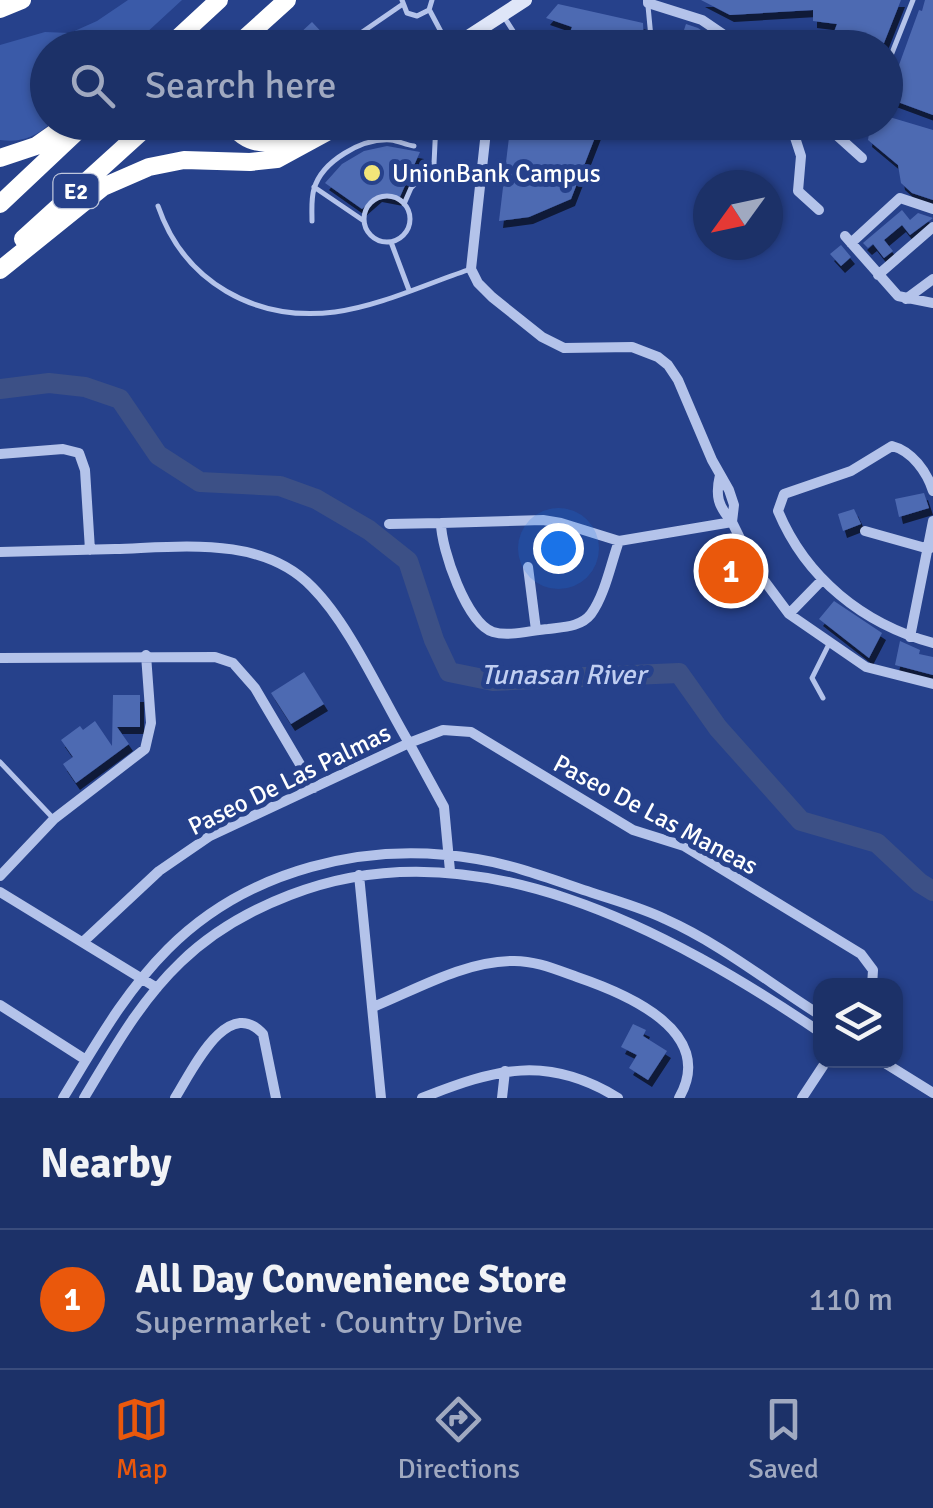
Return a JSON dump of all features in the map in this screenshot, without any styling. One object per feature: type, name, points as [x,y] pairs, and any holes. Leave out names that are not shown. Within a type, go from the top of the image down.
[{"type":"highway","points":[[0,9],[22,0]]},
{"type":"highway","points":[[186,30],[219,0]]},
{"type":"highway","points":[[255,30],[290,0]]},
{"type":"highway","points":[[266,30],[290,0]]},
{"type":"highway","points":[[0,158],[44,140]]},
{"type":"highway","name":"E2","points":[[0,204],[68,140]]},
{"type":"highway","name":"E2","points":[[0,260],[132,140]]},
{"type":"highway","points":[[249,140],[258,144],[282,140]]},
{"type":"highway","points":[[0,270],[103,187],[122,177],[184,160],[277,159],[312,140]]},
{"type":"street","points":[[480,30],[525,0]]},
{"type":"street","points":[[648,2],[702,20],[717,30]]},
{"type":"street","points":[[485,140],[471,269],[478,283],[516,319],[564,348],[632,347],[658,357],[678,380],[732,498],[732,522]]},
{"type":"street","points":[[795,140],[800,156],[798,191],[819,210]]},
{"type":"street","points":[[842,140],[862,158]]},
{"type":"street","points":[[933,209],[900,198],[848,240],[892,291],[906,299],[933,303]]},
{"type":"street","points":[[878,275],[933,228]]},
{"type":"street","points":[[906,299],[933,279]]},
{"type":"street","points":[[933,491],[919,464],[904,450],[892,446],[851,471],[789,492],[781,498],[778,511],[799,551],[822,580],[874,620],[933,643]]},
{"type":"street","points":[[0,454],[64,449],[79,453],[85,470],[90,550]]},
{"type":"street","points":[[720,475],[718,502],[754,566],[789,614],[866,667],[933,684]]},
{"type":"street","points":[[388,524],[543,520],[619,541],[732,522]]},
{"type":"street","points":[[910,636],[933,522]]},
{"type":"street","points":[[440,523],[443,549],[477,620],[492,632],[567,627],[590,614],[619,541]]},
{"type":"street","points":[[866,531],[929,549]]},
{"type":"street","points":[[0,552],[201,546],[236,550],[288,568],[311,585],[334,614],[408,743]]},
{"type":"street","points":[[528,567],[536,630]]},
{"type":"street","points":[[789,614],[822,580]]},
{"type":"street","points":[[0,876],[54,819],[145,749],[151,722],[146,655]]},
{"type":"street","points":[[0,658],[146,655],[215,657],[233,663],[255,688],[314,788]]},
{"type":"street","name":"Paseo De Las Maneas","points":[[408,743],[443,730],[471,732],[633,830],[684,846],[861,954],[873,970],[872,978]]},
{"type":"street","name":"Paseo De Las Palmas","points":[[84,941],[159,870],[210,836],[408,743],[444,807],[450,872]]},
{"type":"street","points":[[63,1098],[109,1021],[170,947],[210,915],[250,891],[343,858],[394,853],[450,855],[506,865],[665,919],[813,1011]]},
{"type":"street","points":[[84,1098],[123,1032],[157,988],[204,943],[259,908],[304,889],[398,870],[450,872],[500,880],[660,935],[813,1028]]},
{"type":"street","points":[[359,875],[381,1098]]},
{"type":"street","points":[[0,892],[157,988]]},
{"type":"street","points":[[374,1007],[469,968],[513,960],[534,962],[624,993],[654,1012],[674,1031],[687,1058],[688,1074],[678,1098]]},
{"type":"street","points":[[0,1005],[86,1060]]},
{"type":"street","points":[[175,1098],[213,1038],[224,1028],[238,1024],[250,1024],[263,1034],[276,1098]]},
{"type":"street","points":[[802,1098],[823,1068]]},
{"type":"street","points":[[893,1068],[933,1093]]},
{"type":"street","points":[[422,1098],[480,1075],[556,1070],[597,1085],[618,1098]]},
{"type":"street","points":[[502,1098],[504,1071]]},
{"type":"lane","points":[[432,0],[430,10],[441,30]]},
{"type":"lane","points":[[902,30],[914,0]]},
{"type":"lane","points":[[363,30],[402,2],[412,16],[422,16],[430,10]]},
{"type":"lane","points":[[648,2],[650,30]]},
{"type":"lane","points":[[503,16],[512,30]]},
{"type":"lane","points":[[404,204],[411,188],[434,164],[435,140]]},
{"type":"lane","points":[[312,221],[314,187],[339,158],[356,148],[384,141],[414,146]]},
{"type":"lane","points":[[314,187],[364,220],[372,237],[391,242],[402,237],[409,215],[404,204],[393,197],[376,199],[367,208],[364,220]]},
{"type":"lane","points":[[158,206],[166,231],[187,260],[221,292],[261,306],[335,312],[471,269]]},
{"type":"lane","points":[[391,242],[409,290]]},
{"type":"lane","points":[[823,698],[812,678],[830,641]]},
{"type":"lane","points":[[0,762],[54,819]]},
{"type":"shaded area","points":[[128,0],[182,0],[149,30],[77,30]]},
{"type":"shaded area","points":[[30,36],[30,136],[15,141],[0,140],[0,45]]},
{"type":"building","points":[[701,0],[901,0],[889,30],[835,30],[837,24],[813,21],[813,10],[730,15]]},
{"type":"building","points":[[925,0],[933,0],[933,115],[903,104],[903,54],[919,10],[922,11]]},
{"type":"building","points":[[558,4],[643,23],[643,30],[571,30],[572,27],[546,18]]},
{"type":"building","points":[[312,22],[320,30],[303,30]]},
{"type":"building","points":[[903,121],[933,130],[933,200],[912,193],[901,183],[898,165],[868,140],[903,140]]},
{"type":"building","points":[[509,140],[594,140],[571,199],[529,217],[499,221]]},
{"type":"building","name":"UnionBank Campus","points":[[387,146],[420,152],[399,199],[378,195],[362,209],[325,183],[342,164],[364,151]]},
{"type":"building","points":[[902,210],[910,220],[918,213],[933,218],[910,235],[902,225],[884,240],[893,251],[884,258],[873,244],[868,248],[863,243]]},
{"type":"building","points":[[841,245],[851,257],[841,266],[830,254]]},
{"type":"building","points":[[924,493],[929,508],[899,517],[895,499]]},
{"type":"building","points":[[854,509],[861,524],[843,531],[838,514]]},
{"type":"building","points":[[730,557],[743,580],[730,588],[716,564]]},
{"type":"building","points":[[834,601],[882,633],[869,658],[819,619]]},
{"type":"building","points":[[900,641],[920,650],[919,654],[933,657],[933,675],[895,665]]},
{"type":"building","points":[[304,672],[324,704],[291,724],[271,693]]},
{"type":"building","points":[[113,695],[140,695],[140,727],[117,727],[129,744],[76,783],[63,764],[73,757],[61,740],[95,721],[112,746]]},
{"type":"building","points":[[633,1024],[646,1030],[643,1036],[667,1051],[648,1080],[629,1068],[637,1055],[621,1047]]},
{"type":"waterway","name":"Tunasan River","points":[[0,389],[49,383],[85,387],[120,399],[158,455],[200,482],[280,486],[316,499],[369,530],[408,561],[449,672],[493,681],[679,673],[718,728],[801,821],[877,843],[933,891]]},
{"type":"place","name":"UnionBank Campus","points":[[372,173]]},
{"type":"place","name":"All Day Convenience Store","points":[[731,571]]}]
